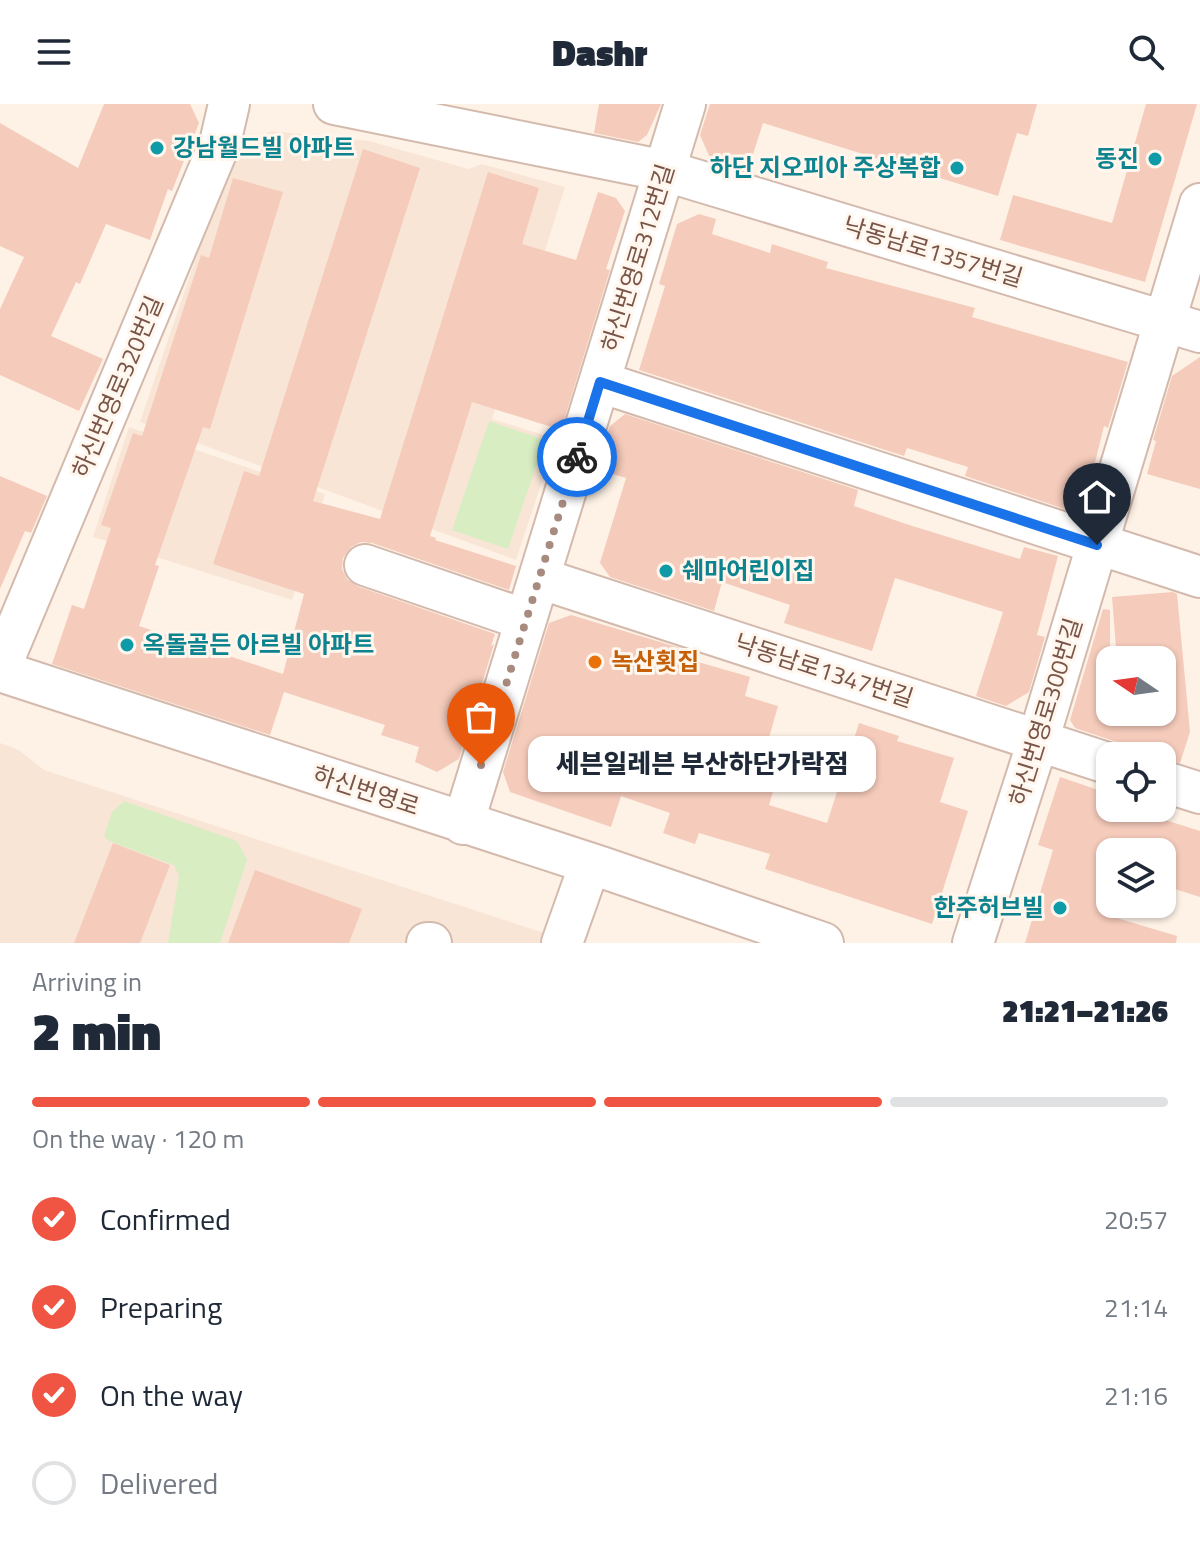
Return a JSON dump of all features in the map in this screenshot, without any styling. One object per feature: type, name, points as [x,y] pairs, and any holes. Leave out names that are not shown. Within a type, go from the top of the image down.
[{"type":"street","name":"하신번영로320번길","points":[[0,670],[220,143],[229,104]]},
{"type":"street","name":"낙동남로1357번길","points":[[334,104],[666,171],[1182,327]]},
{"type":"street","name":"하신번영로312번길","points":[[463,824],[685,104]]},
{"type":"street","name":"하신번영로300번길","points":[[973,943],[1097,545],[1182,327],[1200,204]]},
{"type":"street","points":[[600,382],[1200,577]]},
{"type":"street","points":[[365,565],[526,620]]},
{"type":"street","name":"낙동남로1347번길","points":[[539,578],[1096,760]]},
{"type":"street","name":"하신번영로","points":[[0,670],[823,943]]},
{"type":"street","points":[[1176,785],[1200,793]]},
{"type":"street","points":[[562,943],[590,864]]},
{"type":"shaded area","points":[[271,131],[369,141],[469,169],[482,164],[565,187],[492,419],[556,439],[516,560],[140,422],[229,161],[239,148]]},
{"type":"shaded area","points":[[129,427],[325,494],[292,600],[93,537]]},
{"type":"shaded area","points":[[0,743],[19,750],[44,770],[575,943],[0,943]]},
{"type":"green space","points":[[489,421],[545,440],[508,549],[452,530]]},
{"type":"green space","points":[[124,801],[237,841],[247,860],[220,943],[168,943],[179,876],[174,865],[109,841],[104,836],[112,812]]},
{"type":"building","points":[[104,104],[190,104],[199,123],[172,191],[168,189],[150,240],[106,224],[80,284],[76,282],[51,336],[103,359],[79,411],[0,375],[0,309],[24,257],[0,246],[0,123],[78,168]]},
{"type":"building","points":[[599,104],[661,104],[647,135],[638,142],[594,133]]},
{"type":"building","name":"하단 지오피아 주상복합","points":[[710,104],[1037,104],[1028,136],[1017,133],[998,196],[763,123],[748,170],[710,158],[700,135]]},
{"type":"building","name":"동진","points":[[1146,104],[1197,104],[1145,282],[1000,240],[1013,195],[1112,223]]},
{"type":"building","points":[[363,149],[420,168],[313,501],[380,519],[488,172],[539,188],[522,244],[576,260],[598,192],[616,198],[625,211],[561,430],[472,402],[430,536],[516,566],[509,590],[372,543],[361,542],[351,547],[343,558],[342,569],[347,579],[357,586],[495,634],[459,759],[437,772],[415,762],[419,747],[381,735],[385,725],[284,692],[270,735],[52,664],[72,605],[84,609],[111,528],[101,525],[133,433],[142,436],[201,255],[209,258],[233,178],[283,192],[210,429],[203,427],[155,565],[159,566],[139,626],[283,674],[304,594],[213,564],[244,471],[259,476]]},
{"type":"building","points":[[699,214],[716,219],[712,234],[770,253],[772,244],[828,262],[826,268],[975,308],[972,317],[1128,362],[1108,428],[1104,426],[1084,507],[1074,512],[965,476],[968,467],[907,448],[904,456],[639,370],[665,286],[659,284],[677,224]]},
{"type":"building","points":[[1200,357],[1200,489],[1147,474],[1156,441],[1153,440],[1172,376]]},
{"type":"building","points":[[625,414],[858,490],[854,506],[906,524],[1020,559],[1024,547],[1058,556],[1037,635],[1045,637],[1029,692],[1006,706],[976,696],[1003,612],[895,578],[872,651],[784,623],[790,605],[722,582],[714,611],[610,577],[600,563],[626,478],[599,470],[608,444],[604,443],[610,426]]},
{"type":"building","points":[[0,476],[47,496],[31,533],[25,531],[0,589]]},
{"type":"building","points":[[1177,594],[1190,732],[1180,763],[1176,762],[1176,742],[1117,742],[1075,728],[1070,720],[1103,609],[1110,610],[1110,646],[1096,646],[1096,726],[1176,726],[1176,646],[1116,646],[1112,597]]},
{"type":"building","points":[[571,615],[690,651],[688,659],[750,677],[745,696],[778,706],[757,780],[775,785],[769,805],[827,823],[859,723],[899,736],[897,741],[954,758],[940,802],[968,811],[932,924],[765,869],[770,854],[699,833],[695,844],[663,833],[670,813],[621,796],[611,827],[510,792],[503,772],[549,623]]},
{"type":"building","points":[[1060,777],[1096,789],[1096,822],[1171,822],[1200,831],[1200,897],[1176,889],[1176,838],[1096,838],[1096,918],[1117,918],[1177,936],[1176,943],[1025,943],[1053,850],[1038,845]]},
{"type":"building","points":[[113,843],[170,865],[140,943],[74,943]]},
{"type":"building","points":[[255,870],[362,909],[349,943],[228,943]]},
{"type":"way so far","points":[[481,765],[577,457]]},
{"type":"place","name":"강남월드빌 아파트","points":[[157,148]]},
{"type":"place","name":"동진","points":[[1155,159]]},
{"type":"place","name":"하단 지오피아 주상복합","points":[[957,168]]},
{"type":"place","name":"쉐마어린이집","points":[[666,571]]},
{"type":"place","name":"옥돌골든 아르빌 아파트","points":[[127,645]]},
{"type":"place","name":"녹산횟집","points":[[595,662]]},
{"type":"place","name":"세븐일레븐 부산하단가락점","points":[[481,765]]},
{"type":"place","name":"한주허브빌","points":[[1060,908]]},
{"type":"route","points":[[577,457],[600,382],[1097,545]]}]
